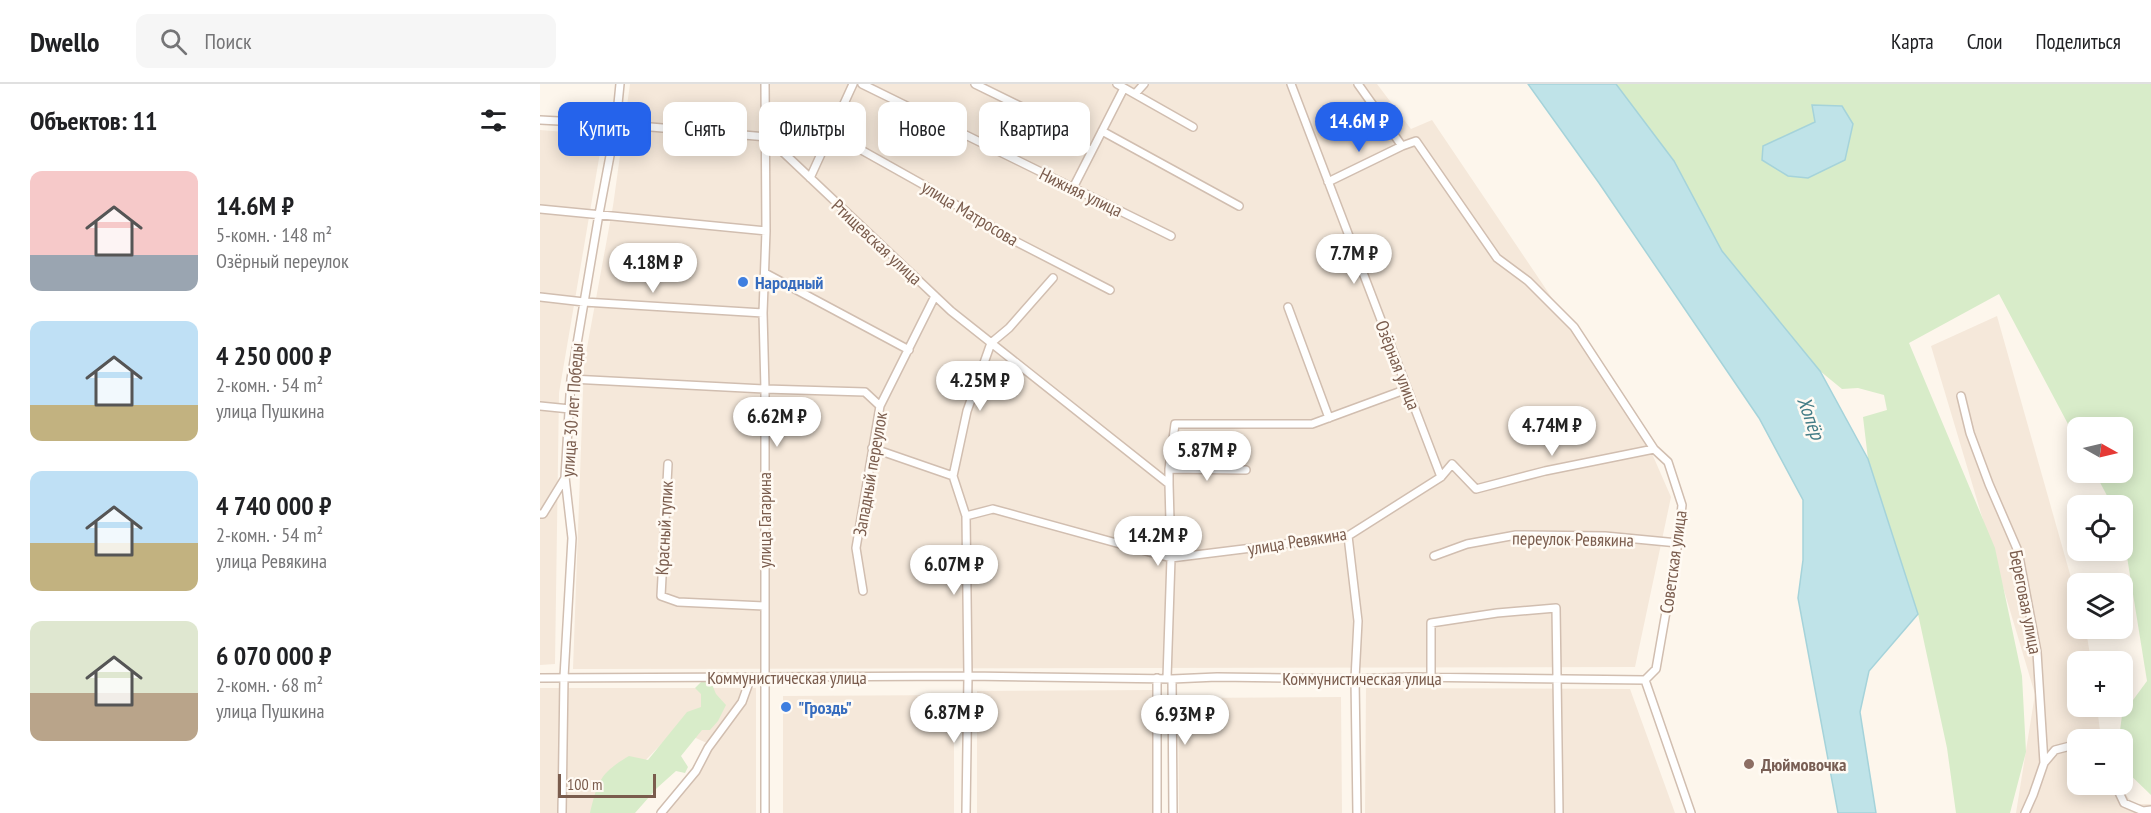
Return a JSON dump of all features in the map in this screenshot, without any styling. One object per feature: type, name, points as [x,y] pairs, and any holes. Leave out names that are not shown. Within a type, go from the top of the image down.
[{"type":"street","name":"улица 30 лет Победы","points":[[618,102],[620,84]]},
{"type":"street","name":"улица Гагарина","points":[[765,84],[766,102]]},
{"type":"street","points":[[845,102],[853,84]]},
{"type":"street","name":"Нижняя улица","points":[[862,84],[1171,236]]},
{"type":"street","points":[[975,84],[1038,115],[1091,151]]},
{"type":"street","points":[[1136,94],[1144,84]]},
{"type":"street","name":"Озёрная улица","points":[[1291,84],[1441,477]]},
{"type":"street","points":[[1328,182],[1402,146],[1358,84]]},
{"type":"street","points":[[1073,188],[1102,131],[1121,86],[1193,127]]},
{"type":"street","points":[[540,120],[558,121]]},
{"type":"street","points":[[651,127],[759,136]]},
{"type":"street","points":[[1102,131],[1239,206]]},
{"type":"street","name":"Советская улица","points":[[1402,146],[1416,141],[1497,258],[1528,281],[1574,327],[1654,449],[1668,462],[1682,505],[1678,543],[1656,669],[1645,680]]},
{"type":"street","name":"улица Матросова","points":[[866,153],[1013,240],[1110,290]]},
{"type":"street","name":"улица 30 лет Победы","points":[[562,812],[564,677],[572,538],[565,477],[571,379],[610,156]]},
{"type":"street","name":"улица Гагарина","points":[[765,813],[763,313],[767,156]]},
{"type":"street","name":"Ртищевская улица","points":[[787,156],[935,296],[1169,484]]},
{"type":"street","points":[[810,178],[820,156]]},
{"type":"street","points":[[540,209],[766,231]]},
{"type":"street","points":[[765,273],[909,350]]},
{"type":"street","points":[[966,813],[968,676],[966,516],[953,477],[967,411],[991,343],[1009,327],[1053,278]]},
{"type":"street","name":"Западный переулок","points":[[863,591],[856,548],[880,406],[935,296]]},
{"type":"street","points":[[540,297],[584,302],[763,313]]},
{"type":"street","points":[[1288,307],[1329,418]]},
{"type":"street","points":[[571,379],[865,392],[880,406]]},
{"type":"street","points":[[1173,813],[1169,678],[1171,558],[1169,469],[1175,424],[1312,424],[1407,389]]},
{"type":"street","name":"Береговая улица","points":[[1961,396],[1970,433],[1981,464],[2018,551],[2037,652],[2044,763],[2025,813]]},
{"type":"street","points":[[540,406],[570,409]]},
{"type":"street","points":[[872,448],[953,477]]},
{"type":"street","name":"улица Ревякина","points":[[966,516],[993,509],[1171,558],[1348,536],[1441,477],[1452,464],[1476,489],[1545,471],[1654,449]]},
{"type":"street","name":"Красный тупик","points":[[668,464],[661,596],[678,602],[764,606]]},
{"type":"street","points":[[1169,469],[1246,470]]},
{"type":"street","points":[[540,514],[543,514],[565,477]]},
{"type":"street","name":"переулок Ревякина","points":[[1434,556],[1467,544],[1516,535],[1605,536],[1678,543]]},
{"type":"street","points":[[1348,536],[1359,621],[1355,679],[1357,813]]},
{"type":"street","points":[[1431,678],[1431,623],[1497,613],[1556,608],[1559,813]]},
{"type":"street","name":"Коммунистическая улица","points":[[540,678],[968,676],[1645,680]]},
{"type":"street","points":[[661,813],[696,771],[708,748],[742,702],[751,677]]},
{"type":"street","points":[[1156,813],[1157,678]]},
{"type":"street","points":[[1645,680],[1692,813]]},
{"type":"street","points":[[2044,763],[2055,750],[2067,747]]},
{"type":"street","points":[[2120,795],[2124,803],[2143,811],[2151,810]]},
{"type":"shaded area","points":[[630,84],[1377,84],[1411,129],[1432,120],[1643,433],[1671,497],[1635,667],[573,669],[584,364],[620,156],[651,156],[651,102],[627,102]]},
{"type":"shaded area","points":[[540,130],[558,131],[558,156],[599,156],[559,393],[555,664],[540,665]]},
{"type":"shaded area","points":[[1997,316],[2070,573],[2067,573],[2067,639],[2088,639],[2089,651],[2067,651],[2067,717],[2098,717],[2100,729],[2067,729],[2067,795],[2126,795],[2133,804],[2151,804],[2151,813],[2016,813],[2035,694],[1931,346]]},
{"type":"shaded area","points":[[540,688],[756,688],[756,813],[660,813],[709,744],[676,729],[594,813],[540,813]]},
{"type":"shaded area","points":[[1366,688],[1630,689],[1675,813],[1365,813]]},
{"type":"shaded area","points":[[1158,690],[1159,813],[977,813],[977,691]]},
{"type":"shaded area","points":[[954,695],[954,813],[783,813],[783,696]]},
{"type":"shaded area","points":[[1341,697],[1342,813],[1179,813],[1178,698]]},
{"type":"green space","points":[[1616,84],[2151,84],[2151,795],[2133,778],[2133,729],[2120,729],[2122,717],[2133,717],[2133,700],[2147,681],[2133,594],[2133,573],[2130,573],[2128,561],[2133,561],[2133,495],[2107,495],[2100,483],[2133,483],[2133,417],[2067,417],[2067,422],[1999,294],[1909,343],[1995,548],[2022,676],[2026,752],[2010,813],[1956,813],[1947,748],[1918,614],[1868,459],[1863,417],[1887,410],[1884,395],[1858,388],[1842,389],[1820,371],[1722,251],[1674,161]],"holes":[[[1813,105],[1845,160],[1788,176],[1762,160],[1763,146],[1815,122]]]},
{"type":"green space","points":[[702,681],[711,682],[716,694],[726,705],[718,721],[710,730],[702,730],[681,756],[688,767],[685,773],[676,771],[635,813],[590,813],[598,785],[606,773],[629,756],[648,760],[687,712],[701,707],[701,694],[695,688]]},
{"type":"water","name":"Хопёр","points":[[1528,84],[1616,84],[1674,161],[1722,251],[1820,371],[1868,459],[1918,614],[1869,671],[1860,712],[1876,813],[1838,813],[1798,598],[1803,560],[1803,500],[1759,418],[1599,183]]},
{"type":"water","points":[[1812,105],[1842,106],[1853,124],[1845,160],[1808,178],[1788,176],[1762,160],[1763,146],[1815,122]]},
{"type":"place","name":"Народный","points":[[743,282]]},
{"type":"place","name":"\"Гроздь\"","points":[[786,707]]},
{"type":"place","name":"Дюймовочка","points":[[1749,764]]}]
